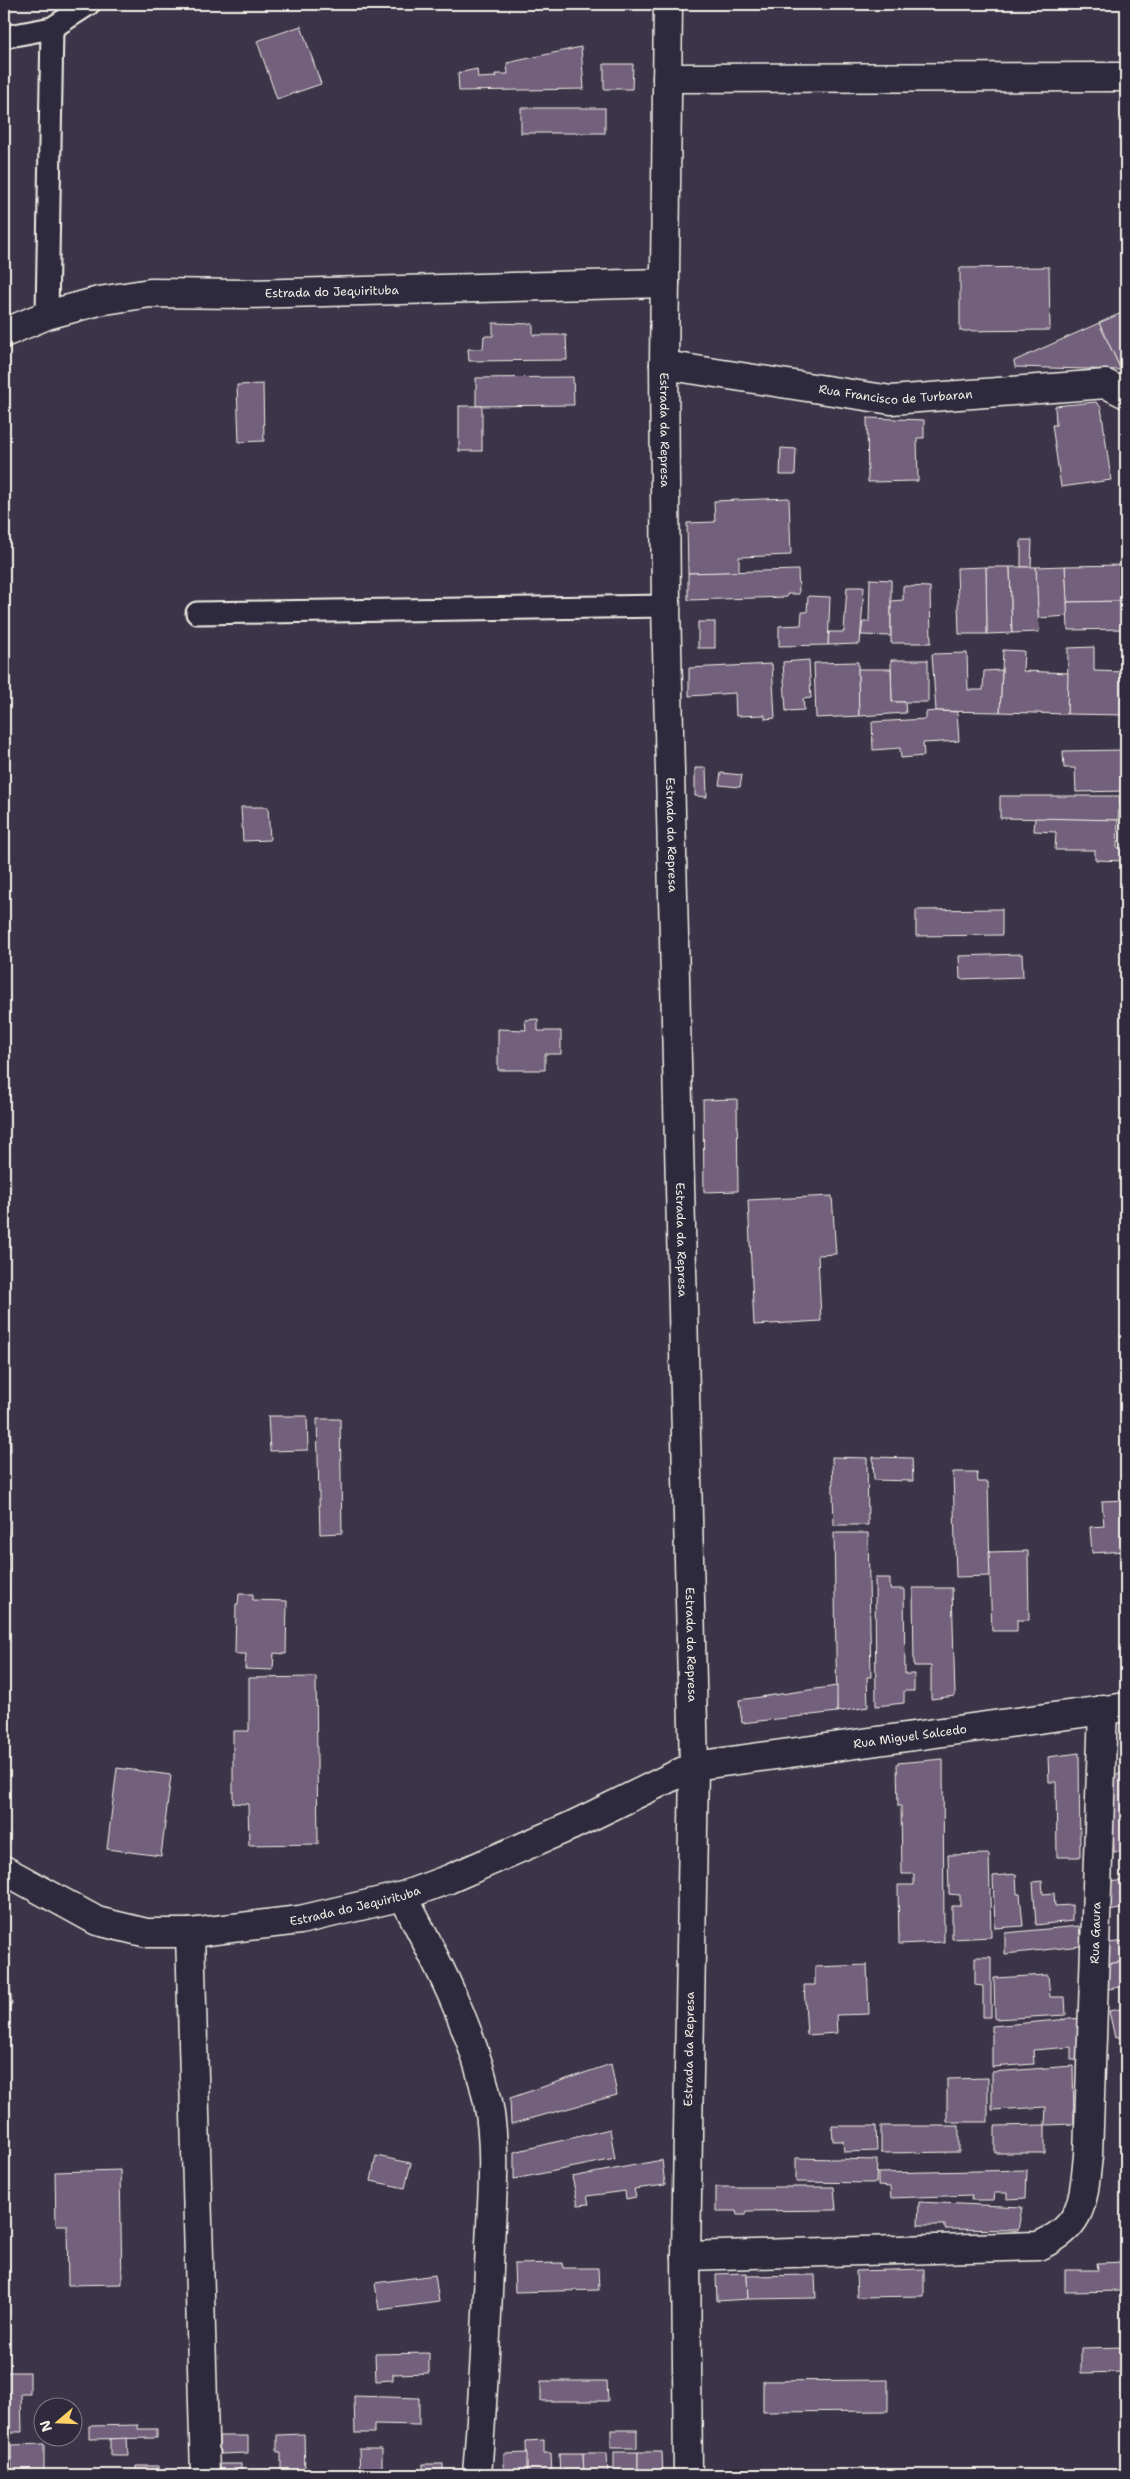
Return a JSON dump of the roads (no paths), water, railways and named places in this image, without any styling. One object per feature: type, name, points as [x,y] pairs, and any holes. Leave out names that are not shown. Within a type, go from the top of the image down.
[{"type":"street","name":"Estrada da Represa","points":[[668,4],[664,365],[666,606],[694,1766],[686,2256],[688,2475]]},
{"type":"street","points":[[667,78],[1120,77]]},
{"type":"street","name":"Estrada do Jequirituba","points":[[4,333],[47,315],[99,301],[150,293],[257,294],[665,283]]},
{"type":"street","name":"Rua Francisco de Turbaran","points":[[664,365],[891,400],[1106,384],[1126,394]]},
{"type":"street","name":"Rua Miguel Salcedo","points":[[694,1766],[1115,1708]]},
{"type":"street","name":"Rua Gaura","points":[[686,2256],[1006,2249],[1038,2246],[1055,2239],[1073,2223],[1084,2198],[1088,2156],[1115,1708]]},
{"type":"street","name":"Estrada do Jequirituba","points":[[4,1870],[97,1921],[147,1933],[190,1933],[300,1920],[403,1896],[570,1826],[694,1766]]},
{"type":"street","points":[[403,1896],[433,1954],[469,2037],[488,2102],[492,2146],[492,2217],[477,2475]]},
{"type":"street","points":[[190,1933],[205,2475]]},
{"type":"lane","points":[[4,37],[52,28],[89,4]]},
{"type":"lane","points":[[47,315],[52,28]]},
{"type":"lane","points":[[197,613],[666,606]]}]
